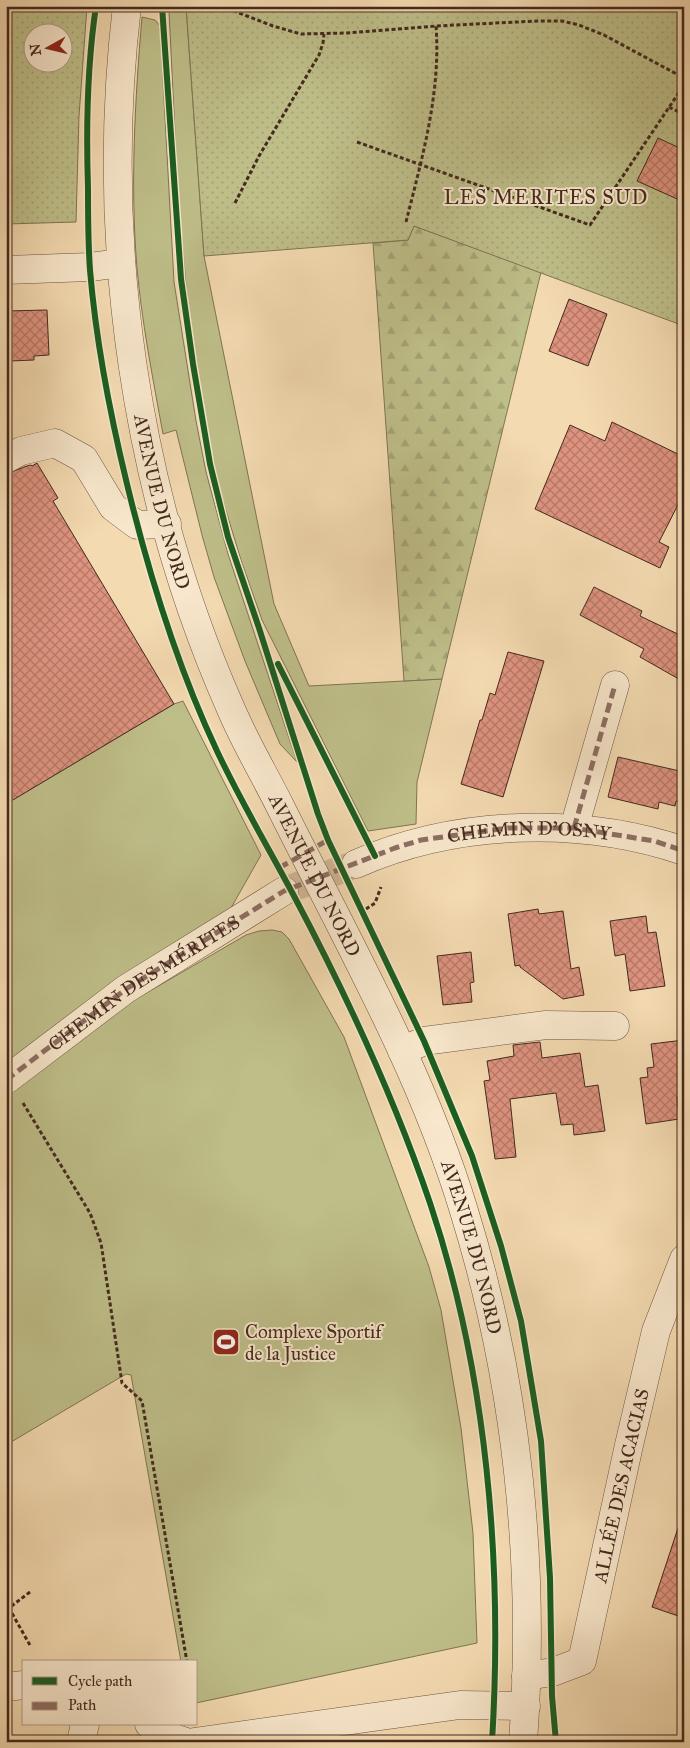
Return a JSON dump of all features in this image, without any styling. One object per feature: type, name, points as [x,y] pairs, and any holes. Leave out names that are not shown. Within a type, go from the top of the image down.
[{"type":"street","name":"AVENUE DU NORD","points":[[127,6],[118,130],[121,263],[138,396],[149,453],[187,593],[206,648],[232,711],[347,937],[402,1051],[438,1138],[464,1210],[485,1285],[514,1437],[524,1534],[527,1590],[526,1706],[523,1742]]},
{"type":"street","points":[[6,270],[90,267],[121,263]]},
{"type":"street","points":[[6,459],[21,451],[55,444],[84,459],[112,507],[137,525],[167,524]]},
{"type":"street","points":[[574,828],[615,685]]},
{"type":"street","name":"CHEMIN D'OSNY","points":[[365,860],[421,840],[508,828],[574,828],[654,841],[684,851]]},
{"type":"street","name":"CHEMIN DES MÉRITES","points":[[7,1080],[126,989],[284,891]]},
{"type":"street","points":[[402,1051],[424,1041],[546,1024],[615,1026]]},
{"type":"street","name":"ALLÉE DES ACACIAS","points":[[526,1676],[553,1672],[582,1661],[656,1331],[684,1259]]},
{"type":"street","points":[[6,1687],[22,1685]]},
{"type":"street","points":[[194,1742],[460,1704],[526,1706]]},
{"type":"street","points":[[81,1742],[85,1726]]},
{"type":"street","points":[[153,1726],[174,1738],[186,1742]]},
{"type":"path","points":[[221,6],[301,34],[537,21],[562,22],[604,36],[684,78]]},
{"type":"path","points":[[406,222],[421,164],[433,100],[438,50],[436,26]]},
{"type":"path","points":[[235,203],[319,55],[324,34]]},
{"type":"path","points":[[357,142],[590,225],[684,85]]},
{"type":"path","points":[[669,107],[683,114]]},
{"type":"path","points":[[7,1080],[90,1213],[102,1243],[122,1383],[142,1401],[186,1660]]},
{"type":"path","points":[[30,1592],[8,1608],[31,1647]]},
{"type":"green space","points":[[6,6],[87,6],[79,116],[76,222],[6,224]]},
{"type":"green space","points":[[180,6],[186,6],[204,256],[274,604],[309,686],[442,679],[417,782],[416,824],[368,831],[262,620],[216,478],[204,417],[188,307],[178,195],[169,11]]},
{"type":"green space","points":[[186,6],[684,6],[684,326],[414,226],[408,240],[204,256]]},
{"type":"green space","points":[[142,17],[155,20],[160,26],[174,282],[206,472],[228,554],[297,762],[280,744],[245,661],[214,577],[176,430],[163,434],[142,310],[135,237],[134,142]]},
{"type":"green space","points":[[414,226],[541,272],[442,679],[404,681],[373,243],[408,240]]},
{"type":"green space","points":[[183,701],[261,855],[231,908],[6,1069],[6,804],[174,704]]},
{"type":"green space","name":"Complexe Sportif de la Justice","points":[[272,930],[282,932],[289,939],[344,1037],[429,1267],[441,1310],[461,1428],[473,1533],[477,1643],[198,1703],[198,1660],[181,1660],[131,1375],[126,1374],[6,1445],[6,1093],[105,1017],[246,935]]},
{"type":"building","points":[[658,138],[684,150],[684,202],[637,181]]},
{"type":"building","points":[[569,299],[607,314],[588,366],[549,351]]},
{"type":"building","points":[[47,310],[49,355],[34,356],[34,360],[10,361],[8,337],[6,337],[6,311]]},
{"type":"building","points":[[612,422],[684,457],[684,493],[659,542],[669,547],[660,568],[535,509],[570,425],[605,441]]},
{"type":"building","points":[[37,463],[58,498],[53,501],[174,704],[6,804],[6,474]]},
{"type":"building","points":[[594,587],[642,611],[640,616],[684,637],[684,682],[640,657],[644,649],[580,615]]},
{"type":"building","points":[[508,652],[544,661],[503,797],[461,784],[480,720],[482,720],[490,693],[495,695]]},
{"type":"building","points":[[618,757],[684,772],[684,803],[676,801],[675,806],[659,802],[658,809],[608,797]]},
{"type":"building","points":[[538,909],[539,914],[563,911],[571,969],[579,967],[584,995],[563,999],[520,967],[520,965],[515,966],[508,914]]},
{"type":"building","points":[[646,916],[648,933],[656,932],[665,986],[630,991],[625,954],[615,956],[610,921]]},
{"type":"building","points":[[471,952],[474,982],[470,983],[472,1002],[443,1005],[437,956]]},
{"type":"building","points":[[684,1040],[684,1096],[677,1097],[679,1119],[646,1124],[640,1078],[648,1077],[647,1068],[654,1067],[651,1044]]},
{"type":"building","points":[[540,1042],[542,1058],[580,1053],[585,1087],[598,1085],[605,1131],[574,1135],[573,1124],[561,1125],[556,1093],[510,1099],[516,1157],[495,1159],[484,1081],[490,1080],[487,1061],[514,1056],[513,1045]]},
{"type":"building","points":[[679,1525],[684,1526],[684,1618],[652,1607]]},
{"type":"tunnel","points":[[284,891],[356,864]]},
{"type":"marked path","points":[[574,828],[615,685]]},
{"type":"marked path","points":[[6,1080],[126,989],[284,891],[395,848],[421,840],[508,828],[574,828],[654,841],[684,851]]},
{"type":"marked path","points":[[279,868],[328,840]]},
{"type":"cycle path","points":[[96,6],[88,97],[89,260],[100,351],[109,405],[121,458],[165,620],[189,686],[226,769],[313,933],[368,1046],[416,1163],[449,1268],[465,1334],[478,1401],[486,1469],[495,1606],[492,1742]]},
{"type":"cycle path","points":[[162,6],[181,279],[210,464],[228,537],[318,814],[328,840],[424,1041],[472,1156],[501,1246],[521,1321],[541,1441],[550,1578],[552,1696],[556,1742]]},
{"type":"cycle path","points":[[278,664],[375,856]]},
{"type":"place","name":"Complexe Sportif de la Justice","points":[[226,1342]]},
{"type":"district","name":"LES MERITES SUD","points":[[546,197]]}]
